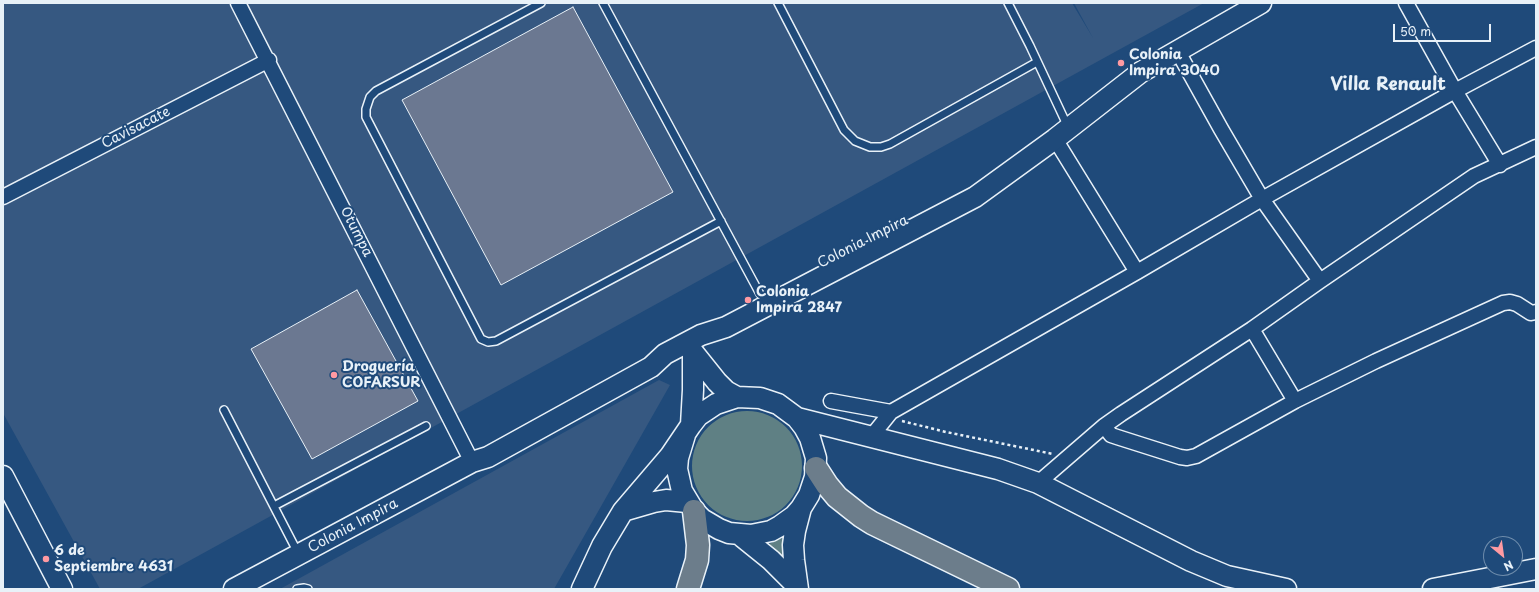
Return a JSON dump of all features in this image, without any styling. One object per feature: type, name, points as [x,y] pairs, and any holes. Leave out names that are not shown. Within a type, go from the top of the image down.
[{"type":"highway","points":[[816,468],[837,497],[860,516],[1008,589]]},
{"type":"highway","points":[[688,589],[697,560],[698,545],[690,506]]},
{"type":"main road","name":"Colonia Impira","points":[[234,589],[472,462],[488,457],[651,367],[665,354],[694,343],[726,327],[975,197],[1031,157],[1141,72],[1177,50],[1262,3]]},
{"type":"main road","name":"Colonia Impira","points":[[694,343],[721,317],[760,294],[890,229],[969,185],[1031,157]]},
{"type":"main road","points":[[694,343],[717,382],[726,391],[737,397]]},
{"type":"main road","points":[[582,589],[602,546],[623,511],[670,456],[688,430],[706,410],[716,404],[737,397],[768,400],[788,410],[797,418],[804,427],[814,449],[816,468],[813,486],[809,495],[801,508],[788,521],[771,530],[751,535],[740,535],[719,529],[702,519],[690,506],[682,491],[677,469],[680,447],[688,430],[693,390],[694,343]]},
{"type":"main road","points":[[797,418],[998,469],[1038,483],[1191,560],[1227,576],[1286,589]]},
{"type":"main road","points":[[3,476],[62,589]]},
{"type":"main road","points":[[623,511],[666,500],[690,506]]},
{"type":"main road","points":[[797,587],[793,545],[801,508]]},
{"type":"main road","points":[[740,535],[771,560],[797,587]]},
{"type":"main road","points":[[1433,589],[1536,569]]},
{"type":"street","name":"Otumpa","points":[[238,3],[269,60],[472,462]]},
{"type":"street","points":[[1406,3],[1455,92],[1500,165]]},
{"type":"street","points":[[871,437],[891,412],[1262,199],[1536,48]]},
{"type":"street","points":[[1177,50],[1262,199],[1320,281]]},
{"type":"street","name":"Cavisacate","points":[[3,197],[269,60]]},
{"type":"street","points":[[1062,133],[1137,272]]},
{"type":"street","points":[[1038,483],[1104,426],[1252,329],[1474,176],[1536,147]]},
{"type":"street","points":[[1104,426],[1111,435],[1117,437],[1180,457],[1187,458],[1196,456],[1295,401],[1376,361],[1503,302],[1517,304],[1531,312],[1536,312]]},
{"type":"street","points":[[1252,329],[1295,401]]},
{"type":"street","points":[[831,401],[891,412]]},
{"type":"lane","points":[[541,3],[376,91],[370,97],[366,109],[366,118],[481,339],[488,342],[496,341],[721,221]]},
{"type":"lane","points":[[603,3],[760,294]]},
{"type":"lane","points":[[778,3],[844,130],[855,141],[870,147],[881,147],[890,144],[1038,62]]},
{"type":"lane","points":[[1008,3],[1038,62],[1062,133]]},
{"type":"lane","points":[[224,410],[299,554]]},
{"type":"lane","points":[[274,506],[426,426]]},
{"type":"lane","points":[[297,589],[308,589]]},
{"type":"path","points":[[891,412],[902,421],[946,432],[1069,457]]},
{"type":"shaded area","points":[[3,3],[1072,3],[1093,38],[1074,3],[1204,3],[138,589],[100,589],[3,413]]},
{"type":"shaded area","points":[[659,380],[670,385],[554,589],[280,589]]},
{"type":"green space","points":[[747,411],[768,415],[778,420],[786,427],[793,435],[798,445],[802,466],[798,487],[793,497],[786,505],[778,512],[768,517],[747,521],[726,517],[716,512],[708,505],[701,497],[696,487],[692,466],[696,445],[701,435],[708,427],[716,420],[726,415]]},
{"type":"green space","points":[[787,536],[789,567],[764,546]]},
{"type":"building","points":[[573,7],[673,192],[501,285],[402,100]]},
{"type":"building","name":"Droguería COFARSUR","points":[[357,290],[418,401],[312,459],[251,349]]},
{"type":"place","name":"Colonia Impira 3040","points":[[1121,63]]},
{"type":"place","name":"Colonia Impira 2847","points":[[748,300]]},
{"type":"place","name":"Droguería COFARSUR","points":[[334,375]]},
{"type":"place","name":"6 de Septiembre 4631","points":[[46,559]]},
{"type":"district","name":"Villa Renault","points":[[1388,85]]}]
